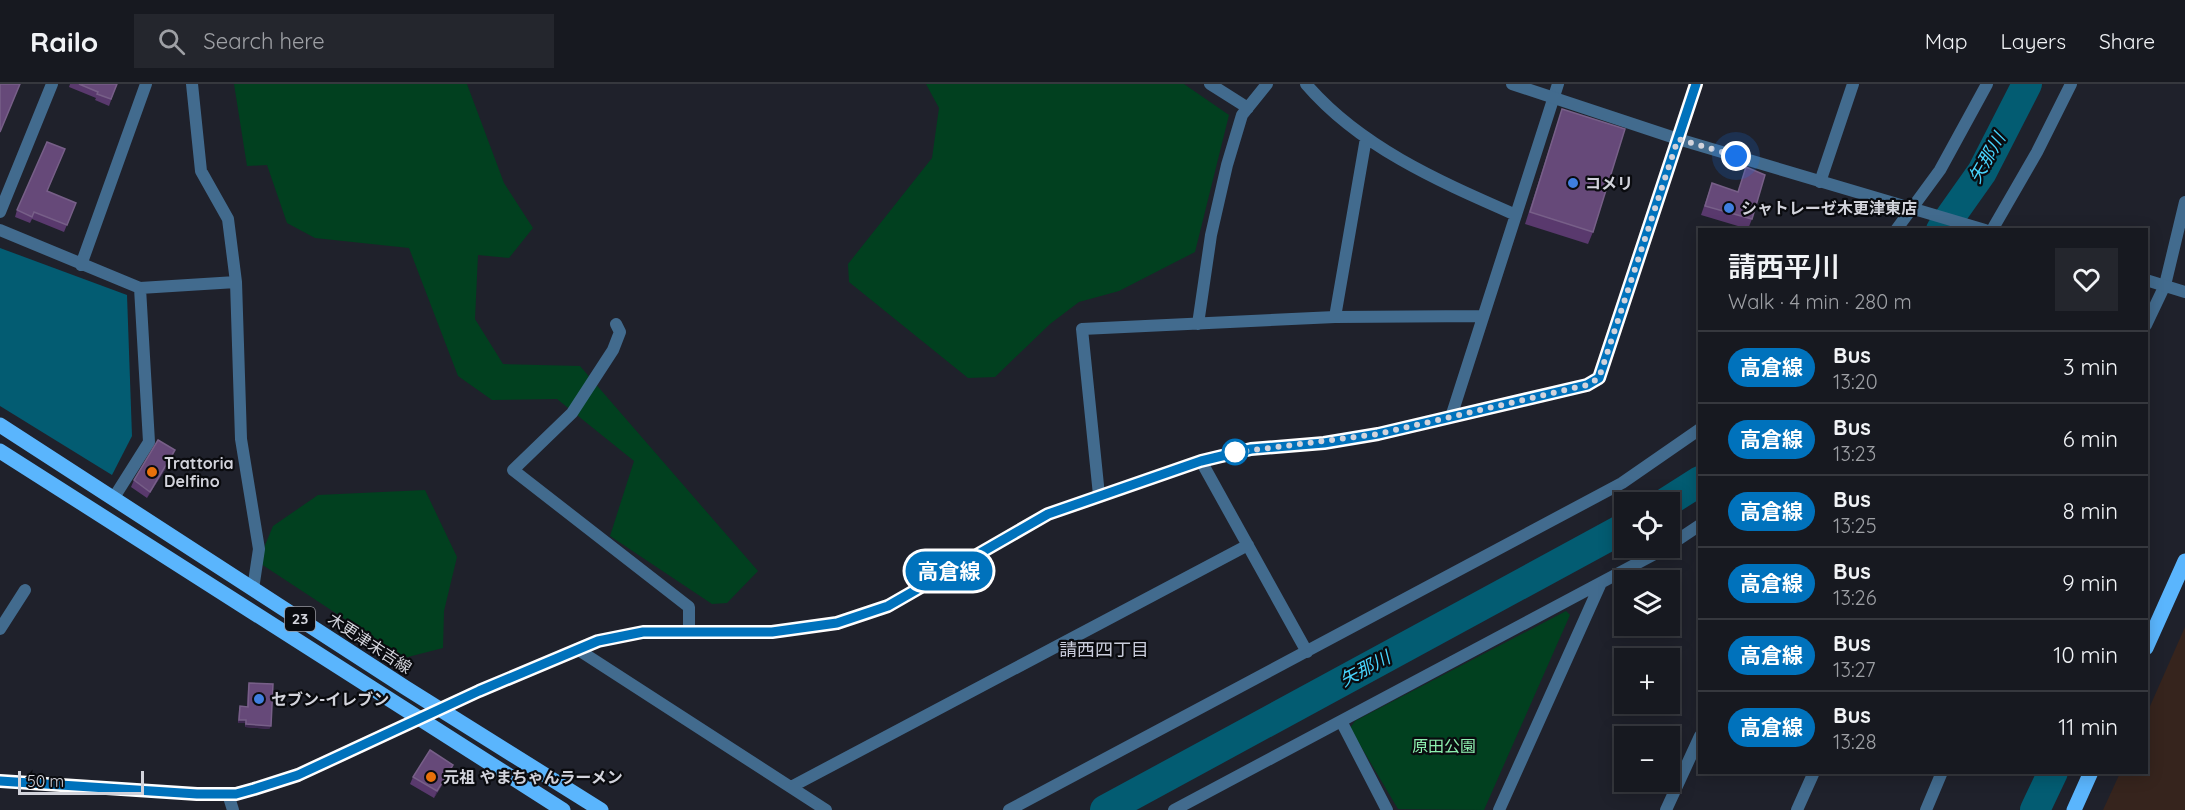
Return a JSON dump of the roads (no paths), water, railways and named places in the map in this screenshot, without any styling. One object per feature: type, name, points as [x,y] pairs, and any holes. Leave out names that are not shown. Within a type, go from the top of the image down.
[{"type":"main road","name":"木更津末吉線","points":[[0,425],[601,810]]},
{"type":"main road","name":"23","points":[[0,451],[563,810]]},
{"type":"main road","points":[[2148,644],[2185,561]]},
{"type":"main road","points":[[2074,810],[2090,774]]},
{"type":"street","points":[[0,212],[52,84]]},
{"type":"street","points":[[81,264],[146,84]]},
{"type":"street","points":[[192,84],[201,171],[228,219],[236,282],[241,439],[259,549],[253,589]]},
{"type":"street","points":[[1210,84],[1248,108]]},
{"type":"street","points":[[1198,324],[1211,236],[1222,185],[1242,115],[1267,84]]},
{"type":"street","points":[[1306,84],[1366,138],[1415,168],[1516,215]]},
{"type":"street","points":[[1512,84],[1678,139],[1979,228]]},
{"type":"street","points":[[1451,417],[1558,84]]},
{"type":"street","points":[[0,781],[197,794],[228,794],[254,789],[298,775],[577,649],[625,634],[689,630],[772,632],[804,629],[871,614],[1040,519],[1099,495],[1201,461],[1251,449],[1324,443],[1378,434],[1587,385],[1599,378],[1696,84]]},
{"type":"street","points":[[1820,182],[1853,84]]},
{"type":"street","points":[[1898,228],[1949,154],[1987,84]]},
{"type":"street","points":[[1993,228],[2037,152],[2072,84]]},
{"type":"street","points":[[1335,317],[1366,138]]},
{"type":"street","points":[[2148,321],[2165,285],[2185,202]]},
{"type":"street","points":[[0,230],[140,288],[236,282]]},
{"type":"street","points":[[2148,281],[2185,292]]},
{"type":"street","points":[[113,499],[149,442],[140,288]]},
{"type":"street","points":[[1099,495],[1082,329],[1335,317],[1483,316]]},
{"type":"street","points":[[616,324],[620,332],[613,350],[572,412],[513,470],[689,607],[689,630]]},
{"type":"street","points":[[1009,810],[1622,483],[1698,430]]},
{"type":"street","points":[[1201,461],[1307,652]]},
{"type":"street","points":[[1680,538],[1698,526]]},
{"type":"street","points":[[791,787],[1248,545]]},
{"type":"street","points":[[1174,810],[1647,558]]},
{"type":"street","points":[[1498,810],[1600,585]]},
{"type":"street","points":[[0,629],[4,612],[25,590]]},
{"type":"street","points":[[577,649],[826,810]]},
{"type":"street","points":[[1341,721],[1387,810]]},
{"type":"street","points":[[1666,810],[1698,740]]},
{"type":"street","points":[[1797,810],[1813,774]]},
{"type":"street","points":[[1926,810],[1941,774]]},
{"type":"street","points":[[228,794],[234,810]]},
{"type":"water","points":[[0,248],[127,295],[132,436],[112,475],[0,406]]},
{"type":"waterway","name":"矢那川","points":[[1942,228],[1982,172],[2027,84]]},
{"type":"waterway","name":"矢那川","points":[[1680,494],[1698,482]]},
{"type":"waterway","name":"矢那川","points":[[1105,810],[1614,533]]},
{"type":"waterway","points":[[2035,810],[2052,774]]},
{"type":"place","name":"コメリ","points":[[1573,183]]},
{"type":"place","name":"シャトレーゼ木更津東店","points":[[1729,208]]},
{"type":"place","name":"Trattoria Delfino","points":[[152,472]]},
{"type":"place","name":"セブン-イレブン","points":[[259,699]]},
{"type":"place","name":"元祖 やまちゃんラーメン","points":[[431,777]]},
{"type":"district","name":"請西四丁目","points":[[1104,650]]},
{"type":"park label","name":"原田公園","points":[[1444,746]]}]
